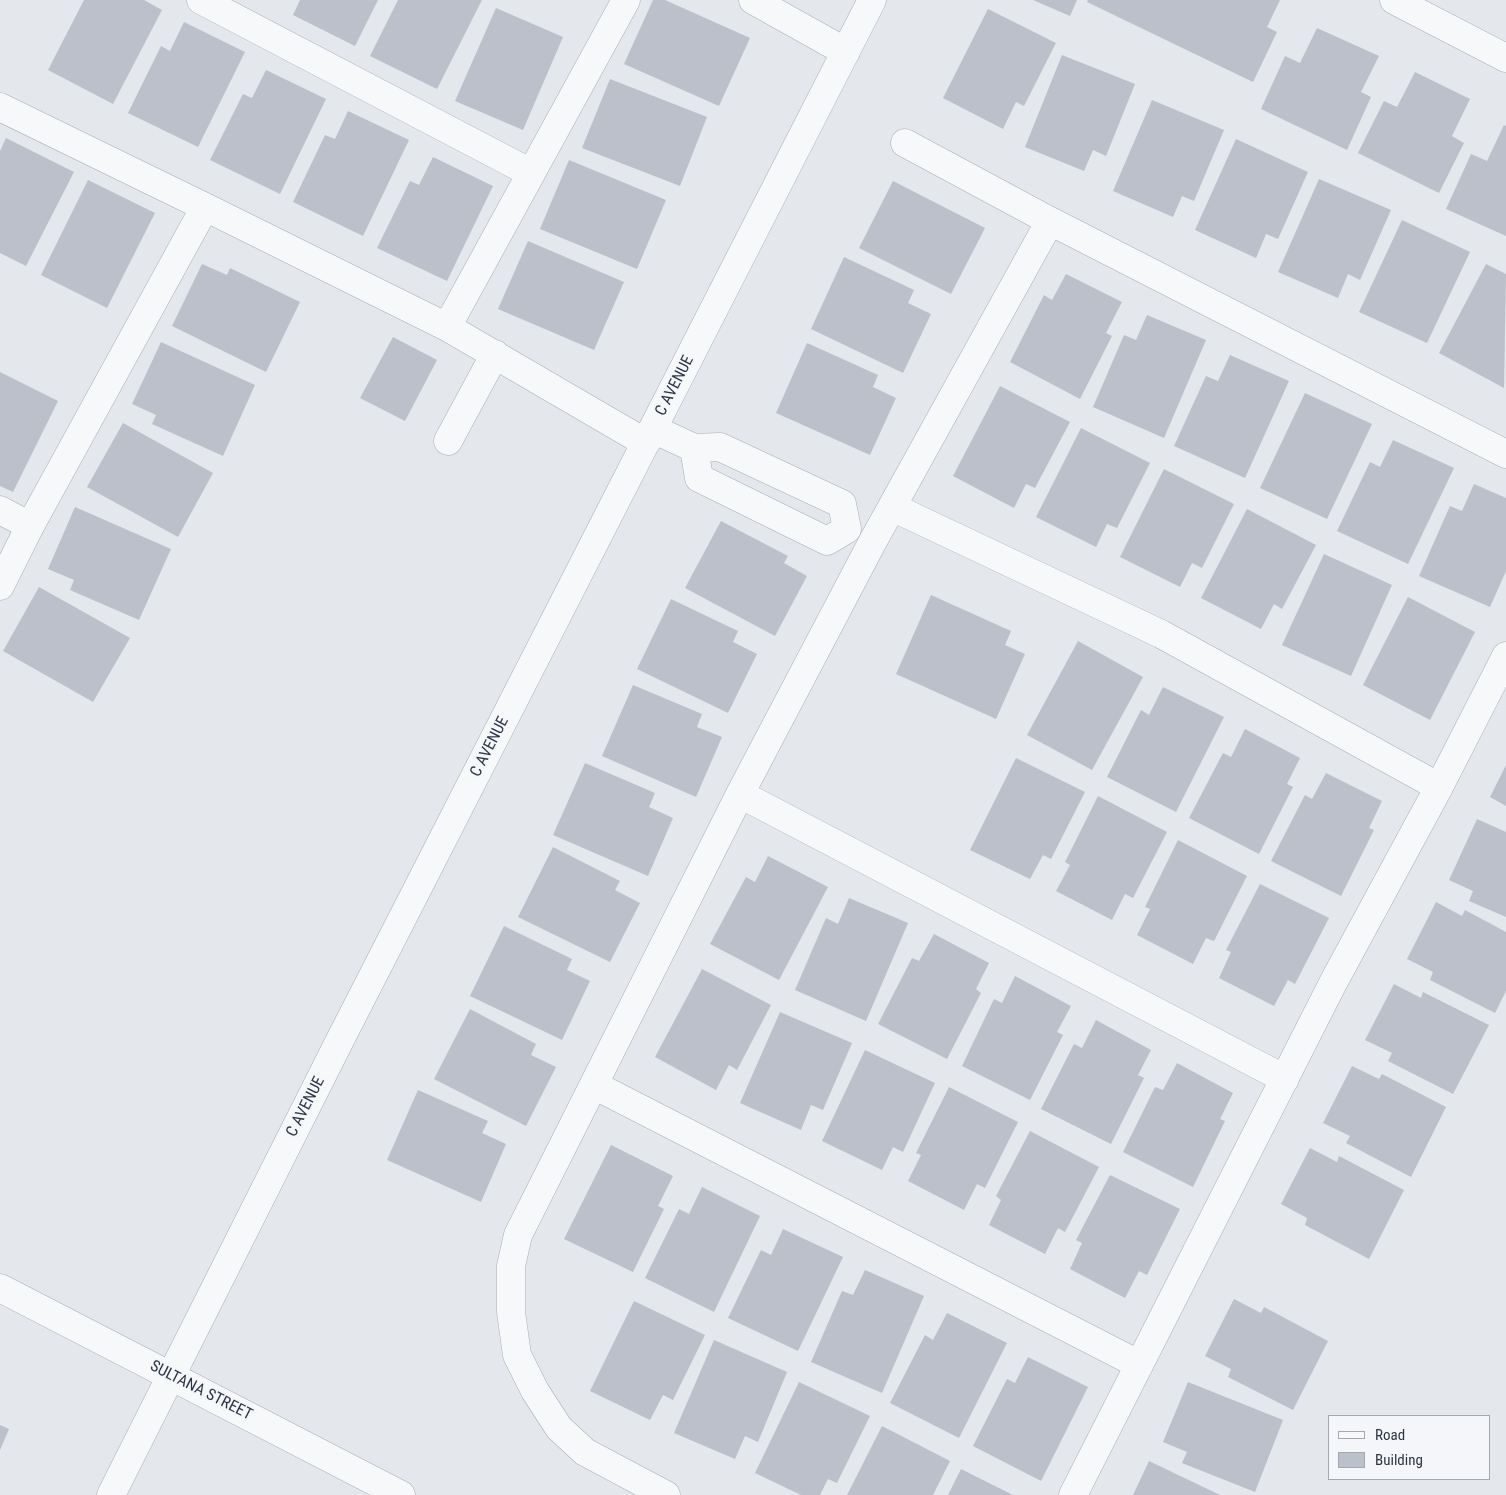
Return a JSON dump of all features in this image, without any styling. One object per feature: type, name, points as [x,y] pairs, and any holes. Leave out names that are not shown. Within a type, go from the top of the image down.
[{"type":"street","points":[[201,0],[531,173]]},
{"type":"street","points":[[446,327],[626,0]]},
{"type":"street","points":[[754,0],[846,52]]},
{"type":"street","name":"C AVENUE","points":[[111,1495],[342,1035],[872,0]]},
{"type":"street","points":[[1394,0],[1506,58]]},
{"type":"street","points":[[0,107],[446,327],[649,436],[694,448],[720,447],[842,504],[847,529]]},
{"type":"street","points":[[905,143],[1050,220],[1506,454]]},
{"type":"street","points":[[0,586],[30,526],[205,207]]},
{"type":"street","points":[[666,1495],[585,1452],[559,1428],[535,1391],[517,1355],[512,1312],[511,1266],[518,1235],[740,794],[873,541],[1050,220]]},
{"type":"street","points":[[448,441],[495,354]]},
{"type":"street","points":[[694,448],[699,478],[827,541],[847,529]]},
{"type":"street","points":[[892,507],[1160,634],[1439,787]]},
{"type":"street","points":[[0,510],[30,526]]},
{"type":"street","points":[[847,529],[873,541]]},
{"type":"street","points":[[1073,1495],[1284,1079],[1439,787],[1506,656]]},
{"type":"street","points":[[740,794],[1284,1079]]},
{"type":"street","points":[[594,1085],[1138,1364]]},
{"type":"street","name":"SULTANA STREET","points":[[0,1288],[401,1495]]},
{"type":"building","points":[[84,0],[144,0],[162,10],[113,104],[48,70]]},
{"type":"building","points":[[300,0],[378,0],[355,46],[293,15]]},
{"type":"building","points":[[398,0],[482,0],[437,89],[370,56]]},
{"type":"building","points":[[653,0],[665,0],[750,38],[719,106],[624,64]]},
{"type":"building","points":[[1033,0],[1077,0],[1070,16]]},
{"type":"building","points":[[1088,0],[1280,0],[1267,27],[1277,32],[1253,82],[1087,2]]},
{"type":"building","points":[[496,8],[563,37],[523,130],[455,101]]},
{"type":"building","points":[[988,9],[1056,43],[1024,106],[1016,102],[1003,129],[943,98]]},
{"type":"building","points":[[184,22],[245,52],[198,147],[128,113],[161,46],[170,51]]},
{"type":"building","points":[[1317,28],[1379,56],[1361,92],[1371,97],[1347,150],[1261,109],[1285,56],[1300,63]]},
{"type":"building","points":[[1062,55],[1135,84],[1106,156],[1093,150],[1084,171],[1025,147]]},
{"type":"building","points":[[266,70],[326,99],[280,194],[210,160],[243,94],[252,98]]},
{"type":"building","points":[[1415,72],[1470,99],[1452,136],[1464,143],[1439,193],[1358,153],[1384,101],[1397,107]]},
{"type":"building","points":[[610,79],[707,117],[680,186],[582,148]]},
{"type":"building","points":[[1152,100],[1224,130],[1194,201],[1182,196],[1173,217],[1113,191]]},
{"type":"building","points":[[348,111],[409,140],[363,236],[293,202],[325,135],[335,139]]},
{"type":"building","points":[[1504,125],[1506,126],[1506,236],[1446,209],[1471,154],[1487,161]]},
{"type":"building","points":[[6,138],[74,172],[26,266],[0,253],[0,151]]},
{"type":"building","points":[[1236,139],[1308,172],[1278,239],[1266,234],[1256,258],[1195,230]]},
{"type":"building","points":[[433,157],[493,186],[447,281],[377,248],[410,181],[419,185]]},
{"type":"building","points":[[569,160],[666,200],[637,269],[540,229]]},
{"type":"building","points":[[1319,179],[1391,210],[1360,280],[1348,274],[1338,298],[1278,272]]},
{"type":"building","points":[[88,180],[155,213],[107,308],[41,275]]},
{"type":"building","points":[[893,181],[985,228],[951,294],[859,248]]},
{"type":"building","points":[[1402,220],[1470,252],[1427,343],[1359,312]]},
{"type":"building","points":[[528,241],[624,282],[594,350],[498,309]]},
{"type":"building","points":[[844,257],[914,290],[908,303],[931,314],[903,373],[811,329]]},
{"type":"building","points":[[202,264],[227,275],[230,268],[300,302],[266,372],[172,326]]},
{"type":"building","points":[[1486,264],[1506,274],[1504,388],[1439,353]]},
{"type":"building","points":[[1066,274],[1122,302],[1106,333],[1112,336],[1080,399],[1010,362],[1044,295],[1052,300]]},
{"type":"building","points":[[1147,315],[1206,340],[1164,438],[1093,407],[1124,335],[1136,340]]},
{"type":"building","points":[[393,337],[437,360],[405,421],[360,398]]},
{"type":"building","points":[[161,342],[255,385],[223,456],[152,424],[156,415],[132,404]]},
{"type":"building","points":[[807,343],[878,375],[873,387],[896,398],[870,455],[776,413]]},
{"type":"building","points":[[1230,355],[1289,381],[1245,478],[1174,446],[1206,376],[1218,381]]},
{"type":"building","points":[[0,372],[58,401],[13,492],[0,486]]},
{"type":"building","points":[[1000,386],[1070,422],[1035,488],[1026,484],[1014,508],[953,476]]},
{"type":"building","points":[[1305,393],[1372,424],[1327,519],[1260,488]]},
{"type":"building","points":[[123,423],[213,473],[178,537],[87,487]]},
{"type":"building","points":[[1081,428],[1150,463],[1117,528],[1107,524],[1096,547],[1036,517]]},
{"type":"building","points":[[1393,440],[1454,468],[1408,564],[1337,531],[1370,462],[1380,467]]},
{"type":"building","points":[[1164,469],[1234,504],[1202,568],[1192,563],[1180,587],[1120,557]]},
{"type":"building","points":[[1474,484],[1506,498],[1506,571],[1490,607],[1419,576],[1450,506],[1462,511]]},
{"type":"building","points":[[75,507],[171,549],[139,620],[70,590],[74,580],[48,569]]},
{"type":"building","points":[[1247,509],[1316,545],[1282,609],[1274,604],[1261,629],[1201,598]]},
{"type":"building","points":[[721,521],[788,556],[784,563],[807,576],[775,636],[685,588]]},
{"type":"building","points":[[1324,554],[1392,585],[1351,676],[1282,645]]},
{"type":"building","points":[[39,587],[130,638],[93,702],[3,651]]},
{"type":"building","points":[[931,595],[1011,631],[1005,645],[1025,654],[996,719],[896,674]]},
{"type":"building","points":[[1408,597],[1475,632],[1430,720],[1363,685]]},
{"type":"building","points":[[671,599],[738,631],[733,642],[757,654],[728,713],[637,669]]},
{"type":"building","points":[[1078,641],[1143,677],[1092,770],[1027,735]]},
{"type":"building","points":[[633,685],[702,714],[697,727],[722,737],[696,797],[602,756]]},
{"type":"building","points":[[1163,687],[1224,717],[1176,812],[1107,777],[1141,710],[1149,715]]},
{"type":"building","points":[[1245,729],[1300,758],[1287,784],[1293,787],[1259,854],[1189,818],[1223,753],[1231,757]]},
{"type":"building","points":[[1016,758],[1085,792],[1051,859],[1043,855],[1030,879],[970,850]]},
{"type":"building","points":[[585,763],[655,793],[649,807],[673,818],[648,876],[553,835]]},
{"type":"building","points":[[1506,765],[1506,806],[1490,797]]},
{"type":"building","points":[[1326,773],[1382,801],[1369,828],[1374,830],[1341,896],[1271,861],[1305,795],[1312,799]]},
{"type":"building","points":[[1098,796],[1167,832],[1133,898],[1125,894],[1112,920],[1056,891],[1070,865],[1065,862]]},
{"type":"building","points":[[1477,819],[1506,832],[1506,917],[1469,901],[1473,891],[1449,880]]},
{"type":"building","points":[[1178,840],[1247,876],[1214,941],[1206,938],[1193,964],[1137,935],[1150,909],[1145,907]]},
{"type":"building","points":[[553,847],[620,881],[615,890],[640,903],[610,962],[518,917]]},
{"type":"building","points":[[768,856],[828,887],[779,980],[710,944],[746,877],[755,882]]},
{"type":"building","points":[[1260,884],[1329,918],[1295,984],[1288,980],[1274,1006],[1219,978],[1231,952],[1226,950]]},
{"type":"building","points":[[849,898],[908,923],[866,1021],[795,990],[826,918],[838,924]]},
{"type":"building","points":[[1436,902],[1462,916],[1465,910],[1506,932],[1506,991],[1495,1013],[1430,980],[1433,972],[1407,959]]},
{"type":"building","points":[[504,926],[572,959],[567,970],[590,981],[562,1040],[470,996]]},
{"type":"building","points":[[934,934],[989,963],[976,989],[981,993],[947,1059],[878,1024],[912,958],[919,961]]},
{"type":"building","points":[[702,969],[771,1005],[737,1070],[729,1065],[716,1090],[655,1057]]},
{"type":"building","points":[[1015,976],[1071,1006],[1057,1032],[1063,1035],[1030,1100],[962,1066],[994,999],[1002,1003]]},
{"type":"building","points":[[1394,984],[1421,998],[1423,992],[1489,1025],[1453,1094],[1388,1061],[1392,1053],[1365,1040]]},
{"type":"building","points":[[470,1009],[536,1044],[531,1055],[556,1067],[526,1126],[434,1079]]},
{"type":"building","points":[[780,1012],[852,1043],[823,1110],[811,1105],[801,1130],[740,1103]]},
{"type":"building","points":[[1096,1020],[1151,1050],[1138,1075],[1144,1078],[1111,1144],[1041,1109],[1074,1044],[1082,1048]]},
{"type":"building","points":[[865,1050],[935,1083],[903,1152],[893,1147],[882,1170],[822,1141]]},
{"type":"building","points":[[1177,1063],[1233,1093],[1220,1119],[1225,1121],[1193,1187],[1123,1152],[1155,1087],[1163,1090]]},
{"type":"building","points":[[1352,1066],[1379,1079],[1382,1074],[1446,1107],[1411,1177],[1346,1143],[1350,1136],[1323,1123]]},
{"type":"building","points":[[949,1087],[1018,1122],[985,1188],[977,1184],[964,1210],[908,1181],[921,1155],[916,1153]]},
{"type":"building","points":[[418,1090],[488,1121],[482,1133],[506,1144],[481,1202],[387,1160]]},
{"type":"building","points":[[1030,1131],[1099,1167],[1065,1232],[1058,1228],[1045,1254],[989,1225],[1001,1200],[996,1196]]},
{"type":"building","points":[[611,1145],[673,1176],[658,1206],[664,1209],[633,1272],[564,1239]]},
{"type":"building","points":[[1310,1148],[1337,1162],[1339,1156],[1404,1190],[1369,1259],[1305,1225],[1307,1218],[1281,1204]]},
{"type":"building","points":[[1110,1175],[1180,1209],[1147,1275],[1139,1271],[1125,1298],[1070,1269],[1082,1243],[1076,1240]]},
{"type":"building","points":[[702,1187],[760,1216],[714,1312],[645,1278],[679,1209],[689,1214]]},
{"type":"building","points":[[783,1229],[843,1257],[798,1351],[728,1318],[761,1250],[771,1255]]},
{"type":"building","points":[[865,1270],[924,1296],[882,1393],[811,1362],[842,1291],[853,1295]]},
{"type":"building","points":[[1234,1299],[1261,1313],[1264,1307],[1328,1341],[1293,1410],[1228,1377],[1231,1369],[1205,1356]]},
{"type":"building","points":[[634,1301],[705,1335],[673,1400],[663,1395],[650,1420],[590,1391]]},
{"type":"building","points":[[947,1313],[1007,1343],[959,1438],[890,1403],[925,1335],[933,1340]]},
{"type":"building","points":[[714,1340],[787,1372],[758,1442],[745,1436],[735,1459],[674,1433]]},
{"type":"building","points":[[1028,1357],[1088,1387],[1041,1481],[973,1446],[1007,1379],[1015,1383]]},
{"type":"building","points":[[799,1382],[870,1416],[837,1483],[828,1479],[820,1495],[801,1495],[755,1473]]},
{"type":"building","points":[[1188,1382],[1283,1420],[1255,1492],[1182,1463],[1187,1452],[1163,1442]]},
{"type":"building","points":[[0,1425],[9,1429],[0,1450]]},
{"type":"building","points":[[882,1426],[950,1461],[933,1495],[847,1495]]},
{"type":"building","points":[[1149,1461],[1220,1495],[1133,1495]]},
{"type":"building","points":[[961,1469],[1013,1495],[948,1495]]}]
